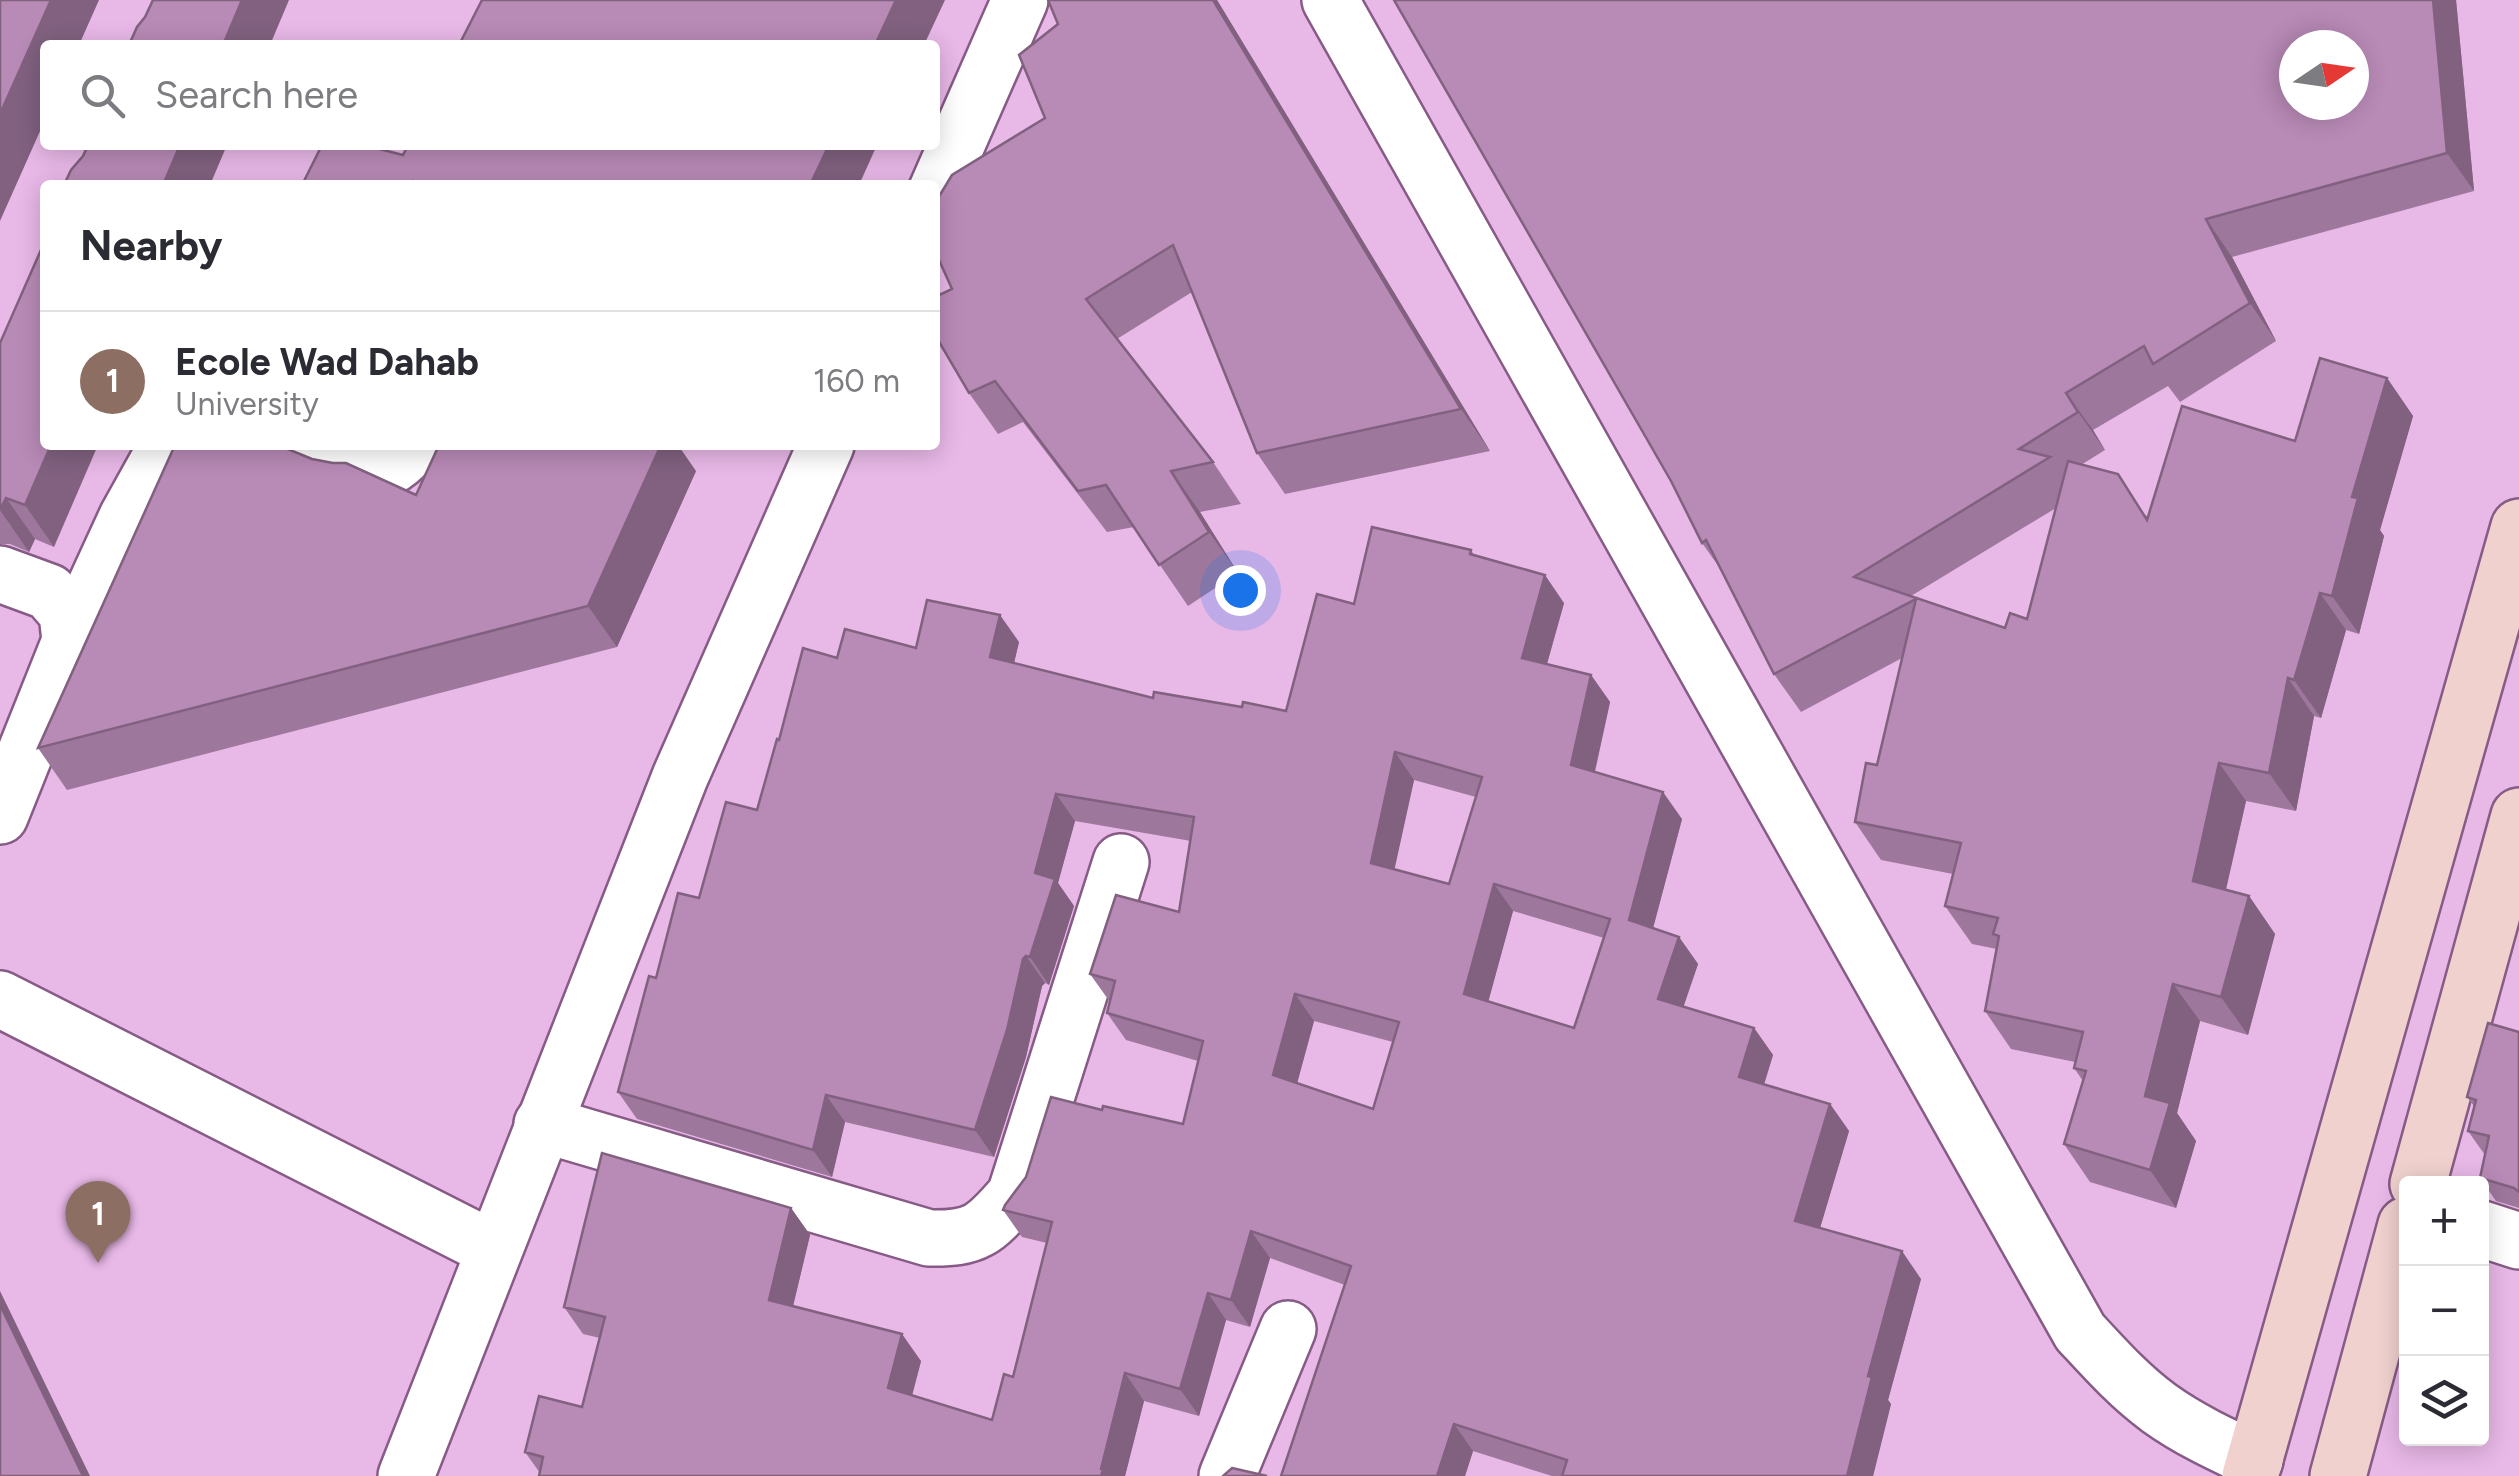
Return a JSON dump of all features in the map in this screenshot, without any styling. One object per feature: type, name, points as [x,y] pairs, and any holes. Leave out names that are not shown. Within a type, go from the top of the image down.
[{"type":"main road","points":[[2252,1468],[2519,527]]},
{"type":"main road","points":[[2421,1176],[2519,816]]},
{"type":"main road","points":[[2342,1149],[2415,1176]]},
{"type":"main road","points":[[2338,1476],[2399,1250]]},
{"type":"main road","points":[[2310,1264],[2390,1283]]},
{"type":"street","points":[[940,183],[1020,0]]},
{"type":"street","points":[[1330,0],[2080,1332],[2117,1372],[2159,1408],[2252,1468]]},
{"type":"street","points":[[0,816],[70,641],[127,516],[163,450]]},
{"type":"street","points":[[301,450],[364,474],[384,470],[405,458],[410,450]]},
{"type":"street","points":[[406,1476],[809,450]]},
{"type":"street","points":[[0,574],[49,592],[67,612],[70,641]]},
{"type":"street","points":[[542,1124],[929,1238],[960,1238],[990,1225],[1014,1195],[1121,862]]},
{"type":"street","points":[[0,999],[493,1248]]},
{"type":"street","points":[[2489,1231],[2519,1241]]},
{"type":"street","points":[[1227,1476],[1288,1329]]},
{"type":"building","points":[[0,0],[51,0],[0,114]]},
{"type":"building","points":[[153,0],[242,0],[225,40],[131,40]]},
{"type":"building","points":[[482,0],[896,0],[877,40],[462,40]]},
{"type":"building","points":[[1048,0],[1213,0],[1461,409],[1257,453],[1173,245],[1086,299],[1213,462],[1171,471],[1209,532],[1159,565],[1106,485],[1078,491],[995,381],[969,393],[940,344],[940,295],[952,289],[940,262],[940,195],[952,175],[1045,118],[1019,55],[1058,24]]},
{"type":"building","points":[[1394,0],[2433,0],[2447,153],[2206,219],[2250,303],[2153,364],[2144,346],[2066,393],[2078,412],[2019,449],[2050,457],[1854,577],[2005,628],[2010,613],[2027,619],[2068,461],[2118,474],[2147,520],[2182,406],[2295,441],[2320,358],[2387,378],[2352,497],[2358,498],[2332,596],[2320,593],[2294,680],[2288,678],[2269,773],[2219,763],[2193,881],[2249,896],[2221,997],[2173,984],[2145,1096],[2170,1103],[2150,1170],[2064,1144],[2086,1071],[2074,1068],[2083,1032],[1985,1011],[1999,936],[1993,934],[1998,918],[1945,906],[1961,843],[1855,822],[1866,763],[1877,765],[1916,599],[1774,674],[1706,540],[1702,543],[1671,481]]},
{"type":"building","points":[[86,150],[178,150],[165,180],[66,180]]},
{"type":"building","points":[[320,150],[384,150],[403,155],[406,150],[827,150],[812,180],[304,180]]},
{"type":"building","points":[[40,252],[40,450],[49,450],[25,505],[6,498],[0,510],[0,343]]},
{"type":"building","points":[[173,450],[290,450],[312,459],[346,463],[416,495],[437,450],[659,450],[588,606],[38,748]]},
{"type":"building","points":[[1372,527],[1471,550],[1470,554],[1545,575],[1522,658],[1591,675],[1571,765],[1663,792],[1629,920],[1679,937],[1658,999],[1754,1028],[1739,1077],[1830,1104],[1795,1221],[1902,1251],[1868,1376],[1872,1377],[1847,1476],[1562,1476],[1567,1460],[1454,1424],[1437,1476],[1281,1476],[1351,1266],[1251,1231],[1231,1300],[1208,1293],[1180,1389],[1125,1373],[1101,1476],[539,1476],[543,1457],[525,1452],[539,1396],[582,1407],[605,1317],[564,1307],[602,1153],[791,1208],[769,1300],[902,1334],[888,1388],[992,1420],[1004,1374],[1013,1377],[1052,1222],[1003,1210],[1026,1177],[1051,1097],[1183,1124],[1203,1041],[1107,1013],[1115,981],[1090,974],[1116,895],[1179,912],[1194,817],[1056,794],[1035,873],[1055,879],[1030,957],[1023,959],[1007,1030],[975,1130],[826,1095],[813,1150],[618,1092],[649,976],[656,978],[678,893],[699,898],[726,802],[757,810],[803,648],[837,658],[845,629],[916,648],[927,600],[1000,615],[990,657],[1153,698],[1154,692],[1286,711],[1317,594],[1354,604]],"holes":[[[1395,752],[1482,777],[1449,884],[1371,863]],[[1494,884],[1610,919],[1574,1028],[1464,994]],[[1295,994],[1399,1022],[1373,1109],[1273,1075]]]},
{"type":"building","points":[[2488,1023],[2519,1032],[2519,1192],[2489,1181],[2489,1176],[2480,1176],[2489,1136],[2468,1131],[2476,1100],[2467,1097]]},
{"type":"building","points":[[0,1305],[83,1476],[0,1476]]},
{"type":"building","points":[[1232,1468],[1267,1476],[1223,1476]]},
{"type":"place","name":"Ecole Wad Dahab","points":[[98,1263]]}]
